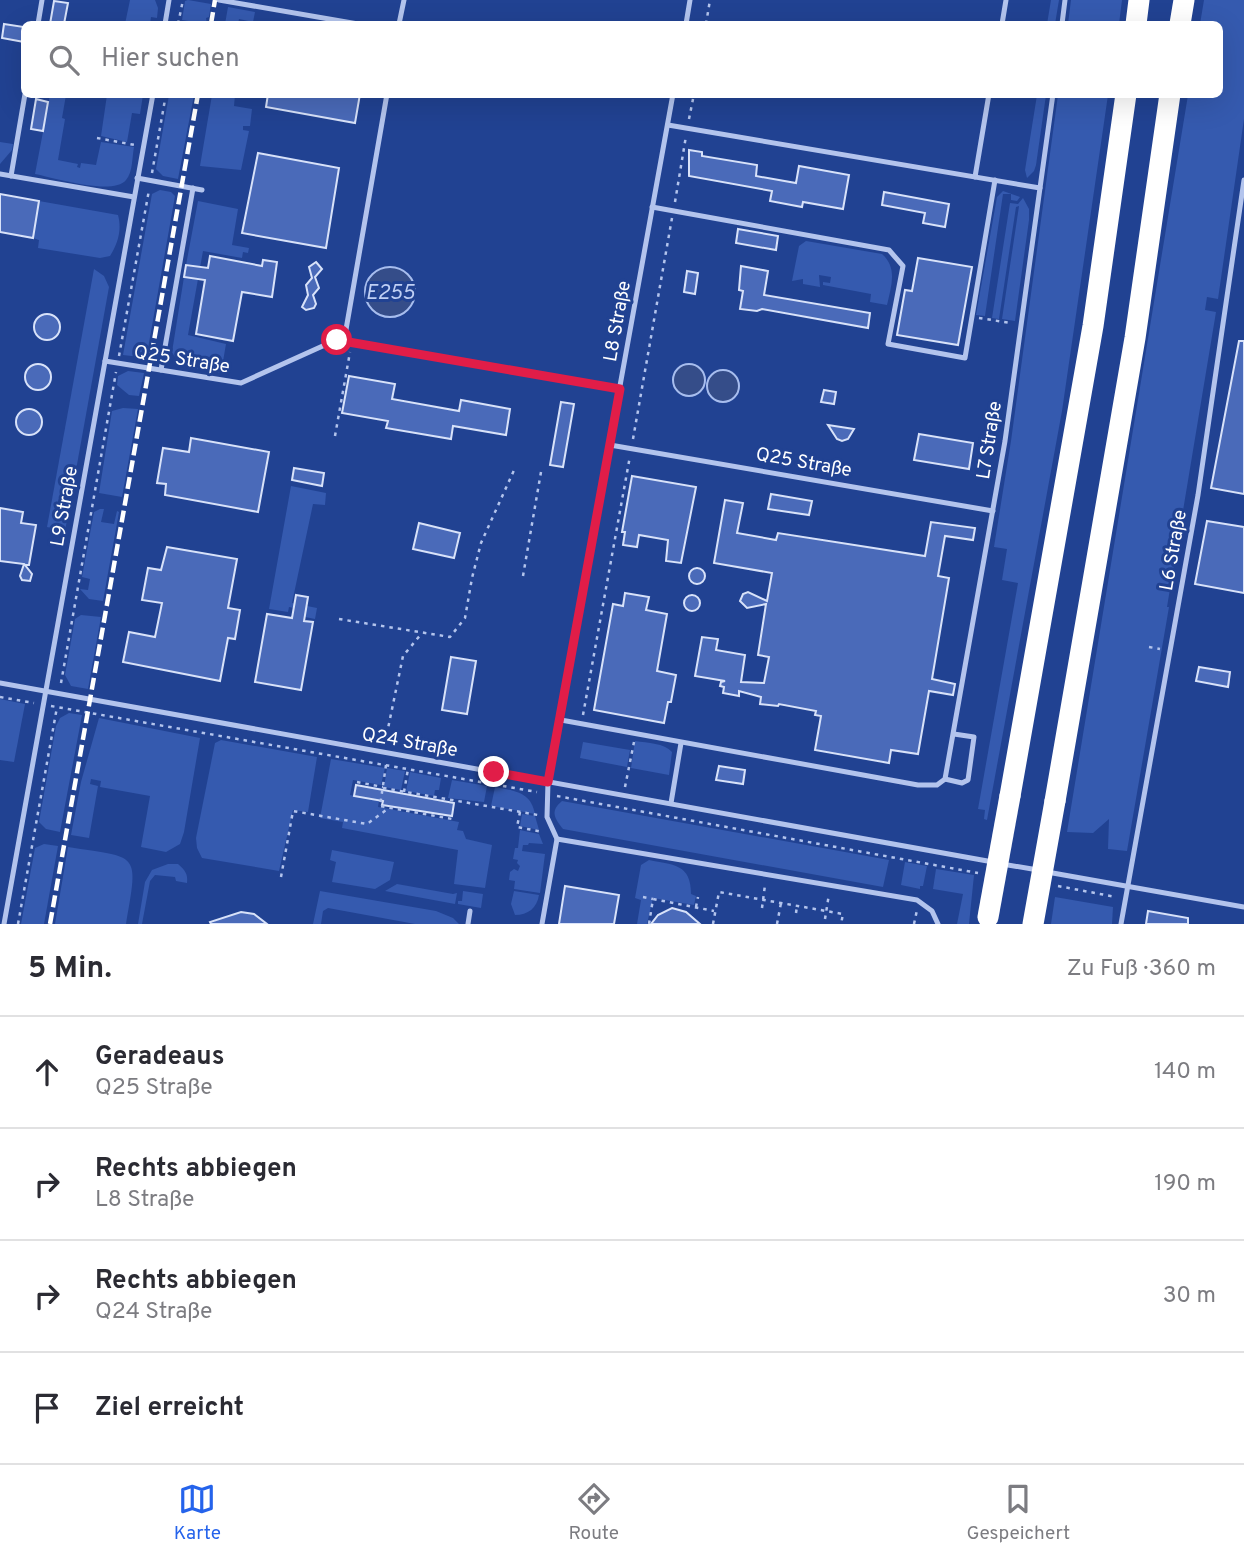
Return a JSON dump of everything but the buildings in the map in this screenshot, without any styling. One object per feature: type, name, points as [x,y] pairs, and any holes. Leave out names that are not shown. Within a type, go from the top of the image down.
[{"type":"highway","points":[[1136,21],[1139,0]]},
{"type":"highway","points":[[1180,21],[1184,0]]},
{"type":"highway","points":[[987,921],[1093,326],[1125,98]]},
{"type":"highway","points":[[1033,924],[1135,338],[1169,98]]},
{"type":"lane","points":[[38,21],[42,0]]},
{"type":"lane","points":[[166,21],[169,0]]},
{"type":"lane","points":[[219,0],[341,21]]},
{"type":"lane","points":[[400,21],[404,0]]},
{"type":"lane","points":[[686,21],[690,0]]},
{"type":"lane","points":[[1002,21],[1006,0]]},
{"type":"lane","points":[[1062,21],[1065,0]]},
{"type":"lane","points":[[11,176],[24,98]]},
{"type":"lane","name":"L9 Straße","points":[[4,924],[152,98]]},
{"type":"lane","points":[[344,341],[386,98]]},
{"type":"lane","name":"L8 Straße","points":[[556,837],[547,817],[546,794],[672,98]]},
{"type":"lane","points":[[975,177],[988,98]]},
{"type":"lane","name":"L7 Straße","points":[[945,779],[993,511],[1052,98]]},
{"type":"lane","points":[[668,125],[1040,188]]},
{"type":"lane","points":[[0,174],[134,197]]},
{"type":"lane","points":[[137,178],[202,190]]},
{"type":"lane","points":[[652,207],[889,250],[903,266],[888,344],[965,358],[995,180]]},
{"type":"lane","name":"L6 Straße","points":[[1121,924],[1198,495],[1244,180]]},
{"type":"lane","points":[[161,370],[193,188]]},
{"type":"lane","name":"Q25 Straße","points":[[105,361],[242,383],[337,340],[620,389]]},
{"type":"lane","name":"Q25 Straße","points":[[610,445],[993,511]]},
{"type":"lane","name":"Q24 Straße","points":[[0,683],[1244,907]]},
{"type":"lane","points":[[561,720],[918,785],[937,785],[945,779],[962,783],[968,780],[974,737],[954,734]]},
{"type":"lane","points":[[671,803],[681,743]]},
{"type":"lane","points":[[542,924],[556,837],[917,900],[932,911],[938,924]]},
{"type":"lane","points":[[468,924],[470,911]]},
{"type":"path","points":[[179,21],[183,0]]},
{"type":"path","points":[[706,21],[710,0]]},
{"type":"path","points":[[18,924],[165,98]]},
{"type":"path","points":[[581,724],[693,98]]},
{"type":"path","points":[[97,138],[143,146]]},
{"type":"path","points":[[981,318],[1021,325]]},
{"type":"path","points":[[335,436],[352,342]]},
{"type":"path","points":[[339,619],[450,637],[465,618],[481,543],[515,468]]},
{"type":"path","points":[[523,576],[541,472]]},
{"type":"path","points":[[383,753],[403,656],[422,633]]},
{"type":"path","points":[[69,709],[978,873]]},
{"type":"path","points":[[624,795],[635,734]]},
{"type":"path","points":[[386,765],[380,806],[452,819]]},
{"type":"path","points":[[404,792],[408,769]]},
{"type":"path","points":[[357,782],[547,817]]},
{"type":"path","points":[[281,877],[293,811],[367,824],[389,808]]},
{"type":"path","points":[[520,812],[517,827],[556,837]]},
{"type":"path","points":[[761,908],[766,881]]},
{"type":"path","points":[[1058,886],[1125,898]]},
{"type":"path","points":[[713,924],[719,892],[843,914],[841,924]]},
{"type":"path","points":[[825,919],[830,893]]},
{"type":"path","points":[[642,897],[715,911]]},
{"type":"path","points":[[696,907],[698,897]]},
{"type":"path","points":[[649,924],[653,899]]},
{"type":"path","points":[[777,924],[781,903]]},
{"type":"path","points":[[796,913],[797,906]]},
{"type":"shaded area","points":[[130,0],[155,0],[157,18],[151,17],[150,21],[126,21]]},
{"type":"shaded area","points":[[1051,0],[1059,0],[1056,21],[1048,21]]},
{"type":"shaded area","points":[[1071,0],[1122,0],[1119,21],[1068,21]]},
{"type":"shaded area","points":[[1204,0],[1244,0],[1244,119],[1218,299],[1207,297],[1205,310],[1216,312],[1127,851],[1108,849],[1109,819],[1093,833],[1067,832],[1188,98],[1223,98],[1223,21],[1200,21]]},
{"type":"shaded area","points":[[185,1],[211,4],[206,21],[182,20]]},
{"type":"shaded area","points":[[228,7],[255,12],[253,21],[226,21]]},
{"type":"shaded area","points":[[49,98],[65,98],[58,160],[78,164],[77,167],[80,168],[81,163],[96,165],[101,142],[134,147],[128,177],[119,184],[97,186],[35,174]]},
{"type":"shaded area","points":[[107,98],[143,98],[140,114],[132,113],[127,142],[101,136]]},
{"type":"shaded area","points":[[168,98],[193,98],[178,179],[163,176],[156,169]]},
{"type":"shaded area","points":[[211,98],[235,98],[234,106],[252,109],[250,126],[243,126],[243,130],[249,131],[241,170],[200,166]]},
{"type":"shaded area","points":[[1037,98],[1046,98],[1036,165],[1027,178],[1025,170]]},
{"type":"shaded area","points":[[1058,98],[1108,98],[1062,411],[987,820],[984,819],[985,810],[978,809],[1018,583],[1002,580],[1007,549],[994,547]]},
{"type":"shaded area","points":[[0,142],[13,144],[12,150],[0,164]]},
{"type":"shaded area","points":[[160,190],[171,192],[175,196],[147,354],[140,357],[123,355],[152,194]]},
{"type":"shaded area","points":[[1003,191],[1020,197],[1017,201],[1011,200],[1011,194],[1003,194],[985,316],[976,315],[997,197]]},
{"type":"shaded area","points":[[1023,198],[1029,209],[1029,220],[1015,321],[1002,319],[1019,206],[1016,207],[999,319],[992,318],[1010,203],[1018,204]]},
{"type":"shaded area","points":[[39,201],[118,215],[120,226],[110,256],[100,258],[38,248],[39,240],[33,238]]},
{"type":"shaded area","points":[[198,201],[238,209],[232,245],[249,248],[248,253],[243,252],[242,258],[203,251],[188,335],[226,344],[221,373],[187,366],[172,352],[184,277],[192,266],[186,265]]},
{"type":"shaded area","points":[[806,241],[882,254],[892,272],[887,305],[870,302],[871,294],[823,285],[823,282],[830,283],[831,277],[819,275],[820,287],[803,284],[803,279],[792,281],[799,246]]},
{"type":"shaded area","points":[[94,269],[104,276],[109,287],[65,531],[47,527]]},
{"type":"shaded area","points":[[128,371],[144,373],[139,396],[129,395],[117,385],[118,376]]},
{"type":"shaded area","points":[[123,408],[138,409],[122,497],[99,493],[112,411]]},
{"type":"shaded area","points":[[291,486],[326,493],[325,505],[313,504],[292,603],[317,608],[315,619],[305,617],[305,612],[294,611],[294,608],[289,607],[288,612],[269,609]]},
{"type":"shaded area","points":[[104,509],[101,522],[114,524],[117,511],[119,512],[103,601],[89,599],[80,589],[88,590],[90,579],[82,577],[94,512]]},
{"type":"shaded area","points":[[81,615],[101,617],[88,689],[71,686],[65,675],[75,619]]},
{"type":"shaded area","points":[[0,699],[25,704],[14,762],[0,760]]},
{"type":"shaded area","points":[[69,713],[82,715],[60,832],[46,829],[39,822],[56,726],[60,718]]},
{"type":"shaded area","points":[[99,718],[200,738],[184,832],[180,844],[166,852],[141,847],[150,796],[100,787],[101,781],[91,779],[90,784],[98,786],[89,838],[71,835],[81,782]]},
{"type":"shaded area","points":[[221,740],[317,757],[308,812],[293,810],[279,871],[202,858],[197,848],[196,838],[215,743]]},
{"type":"shaded area","points":[[635,741],[660,745],[672,752],[669,775],[631,768]]},
{"type":"shaded area","points":[[583,742],[630,750],[627,767],[580,758]]},
{"type":"shaded area","points":[[331,759],[385,768],[381,785],[353,780],[350,795],[372,799],[374,787],[381,788],[378,807],[459,822],[457,830],[463,831],[466,839],[492,845],[485,888],[454,884],[458,850],[342,828],[343,822],[320,818]]},
{"type":"shaded area","points":[[387,768],[405,771],[401,790],[384,787]]},
{"type":"shaded area","points":[[410,772],[441,778],[439,790],[435,790],[434,796],[406,791]]},
{"type":"shaded area","points":[[452,780],[487,786],[484,802],[448,798]]},
{"type":"shaded area","points":[[495,787],[526,797],[535,814],[491,806]]},
{"type":"shaded area","points":[[562,801],[889,860],[883,887],[563,829],[555,815],[556,808]]},
{"type":"shaded area","points":[[522,814],[535,816],[539,830],[520,826]]},
{"type":"shaded area","points":[[520,830],[539,834],[543,844],[523,845],[522,851],[545,854],[540,893],[514,889],[515,881],[509,880],[510,872],[514,869],[518,871],[520,866],[518,860],[513,859],[515,848],[518,848]]},
{"type":"shaded area","points":[[44,844],[58,846],[44,924],[21,924],[35,848]]},
{"type":"shaded area","points":[[68,847],[109,853],[128,862],[132,870],[132,883],[126,924],[55,924]]},
{"type":"shaded area","points":[[332,850],[394,862],[390,880],[375,889],[332,882],[336,862],[330,860]]},
{"type":"shaded area","points":[[649,860],[673,865],[684,871],[691,894],[696,896],[694,905],[653,898],[647,924],[637,924],[641,900],[635,898],[641,865]]},
{"type":"shaded area","points":[[905,862],[927,866],[920,889],[901,885]]},
{"type":"shaded area","points":[[168,864],[178,864],[184,870],[187,883],[176,881],[175,877],[155,875],[150,881],[142,924],[138,924],[145,882],[152,870]]},
{"type":"shaded area","points":[[936,869],[974,875],[969,924],[957,924],[963,894],[933,889]]},
{"type":"shaded area","points":[[397,884],[457,893],[455,904],[385,891]]},
{"type":"shaded area","points":[[320,891],[436,911],[453,918],[459,924],[415,924],[328,908],[323,911],[321,924],[313,924]]},
{"type":"shaded area","points":[[463,891],[483,894],[481,908],[458,904],[458,901],[462,901]]},
{"type":"shaded area","points":[[514,891],[539,895],[538,900],[528,912],[515,915],[511,904]]},
{"type":"shaded area","points":[[1055,897],[1113,907],[1112,924],[1051,924]]},
{"type":"water","name":"E255","points":[[390,267],[407,275],[415,292],[407,309],[390,317],[373,309],[365,292],[373,275]]},
{"type":"water","points":[[689,364],[700,369],[705,380],[700,391],[689,396],[678,391],[673,380],[678,369]]},
{"type":"water","points":[[723,370],[734,375],[739,386],[734,397],[723,402],[712,397],[707,386],[712,375]]},
{"type":"railway","points":[[212,21],[215,0]]},
{"type":"railway","points":[[50,924],[197,98]]},
{"type":"route","points":[[337,340],[620,389],[548,782],[494,772]]}]
